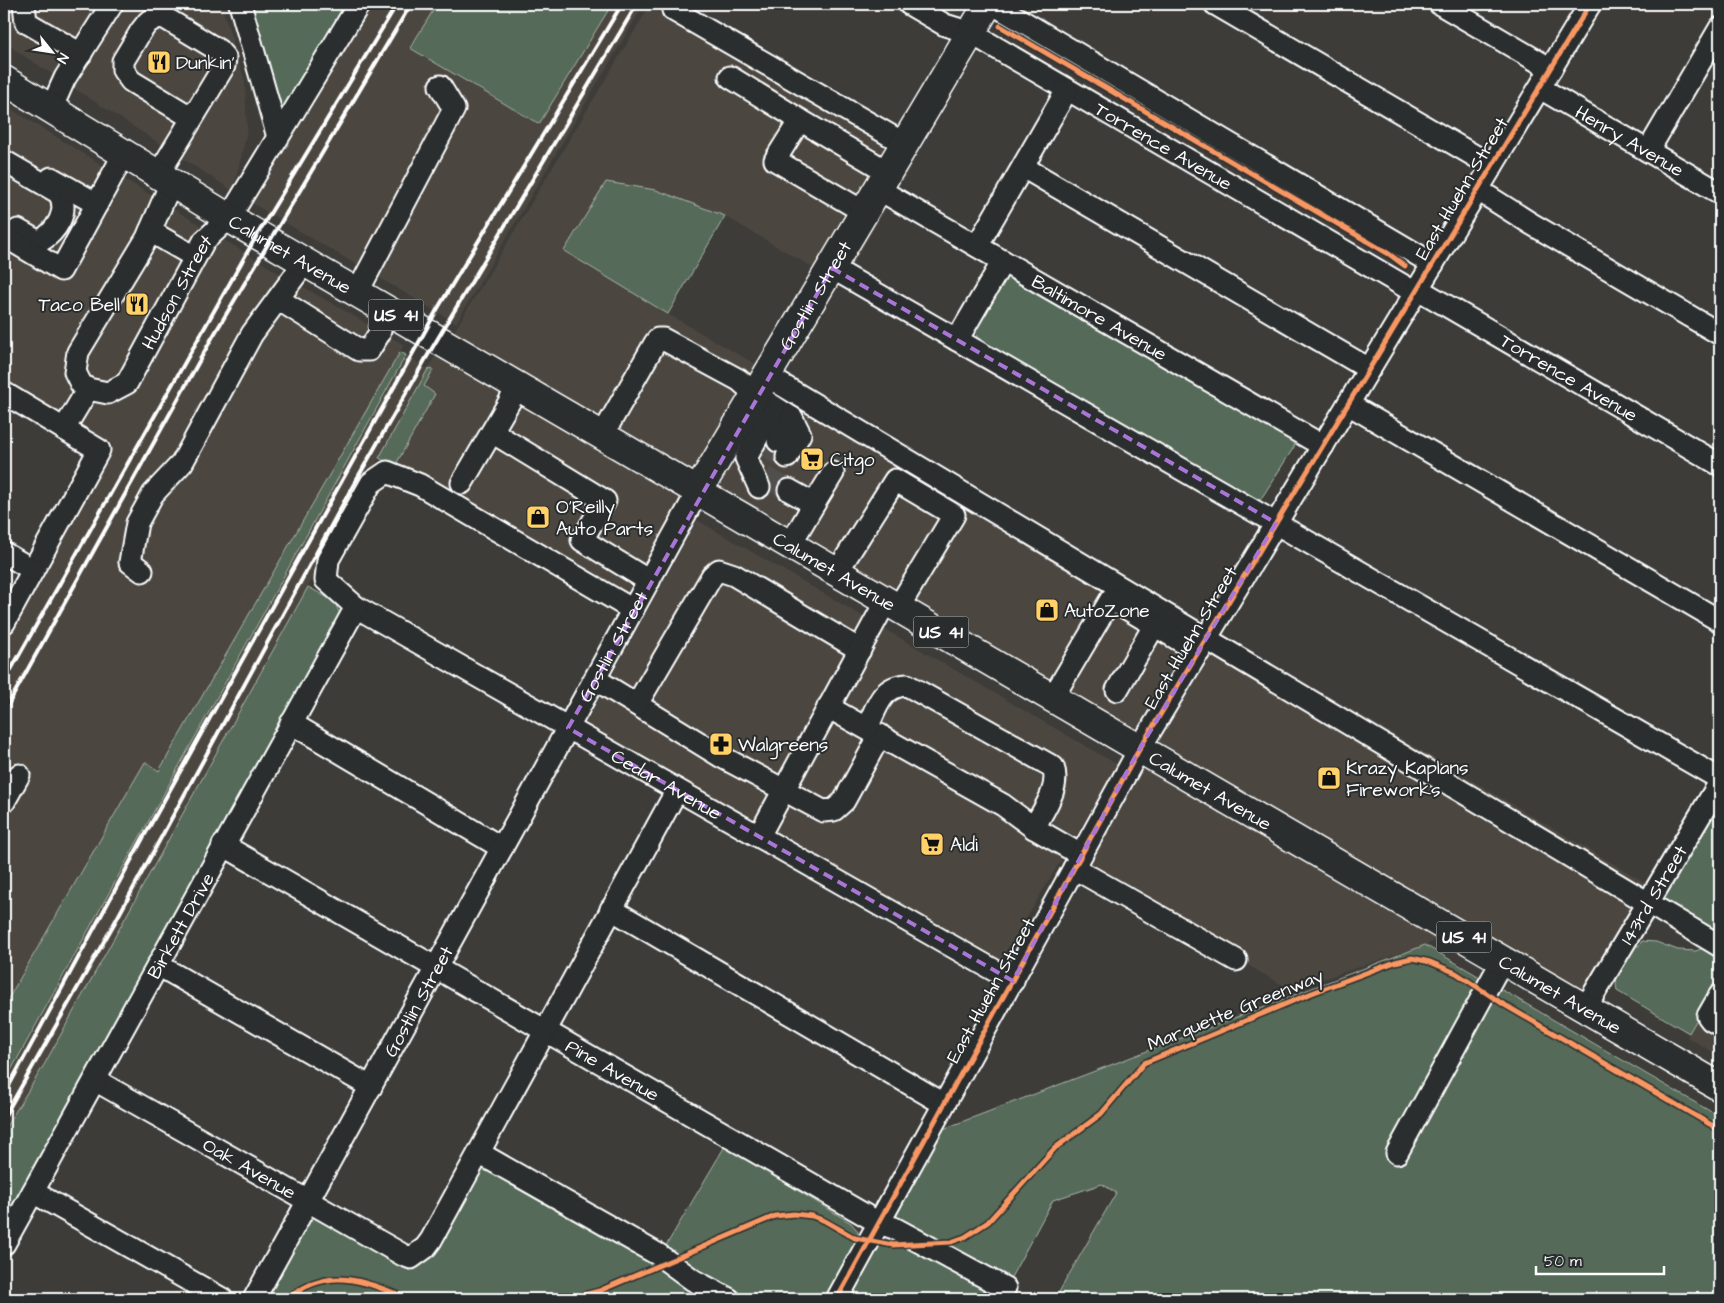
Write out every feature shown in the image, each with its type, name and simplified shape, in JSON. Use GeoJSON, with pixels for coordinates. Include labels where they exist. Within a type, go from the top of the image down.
{"type":"FeatureCollection","features":[{"type":"Feature","properties":{"kind":"main road","name":"Gostlin Street"},"geometry":{"type":"LineString","coordinates":[[698,491],[765,392],[864,212],[988,4]]}},
{"type":"Feature","properties":{"kind":"main road","name":"Calumet Avenue"},"geometry":{"type":"LineString","coordinates":[[4,80],[229,218],[1586,1007],[1720,1087]]}},
{"type":"Feature","properties":{"kind":"street"},"geometry":{"type":"LineString","coordinates":[[37,4],[25,13],[80,54]]}},
{"type":"Feature","properties":{"kind":"street"},"geometry":{"type":"LineString","coordinates":[[51,109],[66,78],[112,4]]}},
{"type":"Feature","properties":{"kind":"street"},"geometry":{"type":"LineString","coordinates":[[240,4],[278,137]]}},
{"type":"Feature","properties":{"kind":"street","name":"Hudson Street"},"geometry":{"type":"LineString","coordinates":[[88,389],[108,393],[127,383],[204,241],[229,218],[358,4]]}},
{"type":"Feature","properties":{"kind":"street","name":"Torrence Avenue"},"geometry":{"type":"LineString","coordinates":[[909,4],[945,25],[971,33],[1720,465]]}},
{"type":"Feature","properties":{"kind":"street","name":"Torrence Avenue"},"geometry":{"type":"LineString","coordinates":[[993,4],[1433,264]]}},
{"type":"Feature","properties":{"kind":"street"},"geometry":{"type":"LineString","coordinates":[[1215,4],[1492,166]]}},
{"type":"Feature","properties":{"kind":"street"},"geometry":{"type":"LineString","coordinates":[[1440,4],[1551,69]]}},
{"type":"Feature","properties":{"kind":"street","name":"East Huehn Street"},"geometry":{"type":"LineString","coordinates":[[837,1299],[1140,748],[1590,4]]}},
{"type":"Feature","properties":{"kind":"street"},"geometry":{"type":"LineString","coordinates":[[673,10],[905,144]]}},
{"type":"Feature","properties":{"kind":"street"},"geometry":{"type":"LineString","coordinates":[[64,429],[88,389],[81,384],[75,372],[78,352],[150,231],[165,179],[192,118],[224,66],[225,58],[218,50],[165,18],[158,17],[148,22],[141,31],[123,61],[123,70],[131,81],[192,118]]}},
{"type":"Feature","properties":{"kind":"street"},"geometry":{"type":"LineString","coordinates":[[1648,151],[1717,39]]}},
{"type":"Feature","properties":{"kind":"street","name":"Baltimore Avenue"},"geometry":{"type":"LineString","coordinates":[[730,77],[800,120],[978,246],[1323,446]]}},
{"type":"Feature","properties":{"kind":"street"},"geometry":{"type":"LineString","coordinates":[[357,293],[454,109],[440,86]]}},
{"type":"Feature","properties":{"kind":"street","name":"Henry Avenue"},"geometry":{"type":"LineString","coordinates":[[1540,88],[1720,193]]}},
{"type":"Feature","properties":{"kind":"street"},"geometry":{"type":"LineString","coordinates":[[978,246],[1067,90]]}},
{"type":"Feature","properties":{"kind":"street"},"geometry":{"type":"LineString","coordinates":[[800,120],[776,160],[864,212]]}},
{"type":"Feature","properties":{"kind":"street"},"geometry":{"type":"LineString","coordinates":[[4,151],[97,204]]}},
{"type":"Feature","properties":{"kind":"street"},"geometry":{"type":"LineString","coordinates":[[4,236],[61,270],[124,154]]}},
{"type":"Feature","properties":{"kind":"street"},"geometry":{"type":"LineString","coordinates":[[4,161],[59,193],[64,202],[64,211],[57,225],[48,237],[39,242],[4,224]]}},
{"type":"Feature","properties":{"kind":"street"},"geometry":{"type":"LineString","coordinates":[[1023,167],[1369,369]]}},
{"type":"Feature","properties":{"kind":"street"},"geometry":{"type":"LineString","coordinates":[[1478,190],[1530,223],[1720,334]]}},
{"type":"Feature","properties":{"kind":"street"},"geometry":{"type":"LineString","coordinates":[[150,231],[195,257]]}},
{"type":"Feature","properties":{"kind":"street"},"geometry":{"type":"LineString","coordinates":[[957,340],[1003,260]]}},
{"type":"Feature","properties":{"kind":"street"},"geometry":{"type":"LineString","coordinates":[[142,571],[130,562],[137,524],[153,494],[182,463],[252,334],[305,262]]}},
{"type":"Feature","properties":{"kind":"street"},"geometry":{"type":"LineString","coordinates":[[832,268],[1720,781]]}},
{"type":"Feature","properties":{"kind":"street"},"geometry":{"type":"LineString","coordinates":[[278,299],[359,350],[369,350],[379,334],[385,309]]}},
{"type":"Feature","properties":{"kind":"street"},"geometry":{"type":"LineString","coordinates":[[602,436],[658,339],[668,341],[765,392],[1720,946]]}},
{"type":"Feature","properties":{"kind":"street"},"geometry":{"type":"LineString","coordinates":[[462,483],[518,387]]}},
{"type":"Feature","properties":{"kind":"street"},"geometry":{"type":"LineString","coordinates":[[765,392],[792,418],[800,434],[771,475]]}},
{"type":"Feature","properties":{"kind":"street"},"geometry":{"type":"LineString","coordinates":[[765,392],[746,458],[771,475],[811,509]]}},
{"type":"Feature","properties":{"kind":"street"},"geometry":{"type":"LineString","coordinates":[[4,394],[99,450],[4,623]]}},
{"type":"Feature","properties":{"kind":"street"},"geometry":{"type":"LineString","coordinates":[[1348,404],[1720,621]]}},
{"type":"Feature","properties":{"kind":"street"},"geometry":{"type":"LineString","coordinates":[[492,432],[605,501],[582,540],[649,581]]}},
{"type":"Feature","properties":{"kind":"street","name":"Cedar Avenue"},"geometry":{"type":"LineString","coordinates":[[634,610],[420,485],[387,472],[372,482],[328,560],[326,580],[356,607],[1012,981]]}},
{"type":"Feature","properties":{"kind":"street"},"geometry":{"type":"LineString","coordinates":[[790,545],[833,473]]}},
{"type":"Feature","properties":{"kind":"street"},"geometry":{"type":"LineString","coordinates":[[759,836],[860,650],[954,515],[895,480],[837,572]]}},
{"type":"Feature","properties":{"kind":"street","name":"Gostlin Street"},"geometry":{"type":"LineString","coordinates":[[254,1299],[698,491]]}},
{"type":"Feature","properties":{"kind":"street"},"geometry":{"type":"LineString","coordinates":[[4,553],[33,570]]}},
{"type":"Feature","properties":{"kind":"street"},"geometry":{"type":"LineString","coordinates":[[636,704],[712,576],[719,570],[734,575],[860,650]]}},
{"type":"Feature","properties":{"kind":"street"},"geometry":{"type":"LineString","coordinates":[[1053,697],[1111,600],[1154,626],[1203,645]]}},
{"type":"Feature","properties":{"kind":"street","name":"Birkett Drive"},"geometry":{"type":"LineString","coordinates":[[4,1244],[356,607]]}},
{"type":"Feature","properties":{"kind":"street"},"geometry":{"type":"LineString","coordinates":[[1117,690],[1154,626]]}},
{"type":"Feature","properties":{"kind":"street"},"geometry":{"type":"LineString","coordinates":[[595,679],[722,757],[783,792],[823,811],[834,810],[844,801],[874,731],[885,692],[895,686],[906,685],[1053,767],[1056,775],[1056,785],[1034,828]]}},
{"type":"Feature","properties":{"kind":"street"},"geometry":{"type":"LineString","coordinates":[[828,707],[874,731],[1003,805],[1078,862],[1236,960]]}},
{"type":"Feature","properties":{"kind":"street"},"geometry":{"type":"LineString","coordinates":[[291,723],[502,848]]}},
{"type":"Feature","properties":{"kind":"street"},"geometry":{"type":"LineString","coordinates":[[4,802],[19,775]]}},
{"type":"Feature","properties":{"kind":"street","name":"143rd Street"},"geometry":{"type":"LineString","coordinates":[[1586,1007],[1720,781]]}},
{"type":"Feature","properties":{"kind":"street"},"geometry":{"type":"LineString","coordinates":[[677,790],[479,1153],[658,1256],[692,1280],[729,1299]]}},
{"type":"Feature","properties":{"kind":"street","name":"Pine Avenue"},"geometry":{"type":"LineString","coordinates":[[223,845],[879,1223],[894,1228],[1005,1288]]}},
{"type":"Feature","properties":{"kind":"street"},"geometry":{"type":"LineString","coordinates":[[611,909],[944,1104]]}},
{"type":"Feature","properties":{"kind":"street"},"geometry":{"type":"LineString","coordinates":[[1397,1153],[1503,959]]}},
{"type":"Feature","properties":{"kind":"street"},"geometry":{"type":"LineString","coordinates":[[158,965],[371,1087]]}},
{"type":"Feature","properties":{"kind":"street"},"geometry":{"type":"LineString","coordinates":[[1720,995],[1708,1016],[1720,1025]]}},
{"type":"Feature","properties":{"kind":"street","name":"Oak Avenue"},"geometry":{"type":"LineString","coordinates":[[95,1080],[308,1202],[411,1258],[431,1240],[479,1153]]}},
{"type":"Feature","properties":{"kind":"street"},"geometry":{"type":"LineString","coordinates":[[33,1192],[222,1299]]}},
{"type":"Feature","properties":{"kind":"highlighted area"},"geometry":{"type":"Polygon","coordinates":[[[832,268],[1276,523],[1140,748],[1013,981],[568,728],[832,268]]]}},
{"type":"Feature","properties":{"kind":"shaded area"},"geometry":{"type":"Polygon","coordinates":[[[4,4],[221,4],[245,82],[247,131],[233,191],[15,50],[4,40],[4,4]]]}},
{"type":"Feature","properties":{"kind":"shaded area"},"geometry":{"type":"Polygon","coordinates":[[[367,4],[437,4],[410,48],[539,124],[612,4],[644,4],[456,323],[252,203],[316,86],[367,4]]]}},
{"type":"Feature","properties":{"kind":"shaded area"},"geometry":{"type":"Polygon","coordinates":[[[649,7],[914,161],[841,284],[725,216],[668,314],[1209,626],[1653,887],[1584,1001],[449,340],[649,7]]]}},
{"type":"Feature","properties":{"kind":"shaded area"},"geometry":{"type":"Polygon","coordinates":[[[4,105],[265,265],[404,345],[159,771],[145,763],[4,1006],[4,643],[113,444],[4,380],[4,105]]]}},
{"type":"Feature","properties":{"kind":"shaded area"},"geometry":{"type":"Polygon","coordinates":[[[440,348],[693,494],[635,597],[379,458],[44,1065],[4,1130],[4,1083],[406,355],[428,369],[440,348]]]}},
{"type":"Feature","properties":{"kind":"shaded area"},"geometry":{"type":"Polygon","coordinates":[[[697,520],[1118,765],[999,964],[586,723],[697,520]]]}},
{"type":"Feature","properties":{"kind":"shaded area"},"geometry":{"type":"Polygon","coordinates":[[[1142,755],[1454,935],[1291,990],[1080,867],[1142,755]]]}},
{"type":"Feature","properties":{"kind":"shaded area"},"geometry":{"type":"Polygon","coordinates":[[[1720,979],[1720,1056],[1687,1037],[1720,979]]]}},
{"type":"Feature","properties":{"kind":"green space"},"geometry":{"type":"Polygon","coordinates":[[[251,4],[347,4],[279,120],[251,4]]]}},
{"type":"Feature","properties":{"kind":"green space"},"geometry":{"type":"Polygon","coordinates":[[[437,4],[612,4],[539,124],[410,48],[437,4]]]}},
{"type":"Feature","properties":{"kind":"green space"},"geometry":{"type":"Polygon","coordinates":[[[606,182],[656,190],[725,216],[668,314],[564,251],[606,182]]]}},
{"type":"Feature","properties":{"kind":"green space"},"geometry":{"type":"Polygon","coordinates":[[[1009,277],[1295,440],[1294,447],[1259,502],[977,339],[976,329],[1005,278],[1009,277]]]}},
{"type":"Feature","properties":{"kind":"green space"},"geometry":{"type":"Polygon","coordinates":[[[400,352],[406,355],[4,1083],[4,1006],[145,762],[159,771],[400,352]]]}},
{"type":"Feature","properties":{"kind":"green space"},"geometry":{"type":"Polygon","coordinates":[[[428,369],[433,370],[424,386],[435,394],[395,466],[379,458],[428,369]]]}},
{"type":"Feature","properties":{"kind":"green space"},"geometry":{"type":"Polygon","coordinates":[[[308,587],[334,601],[340,614],[4,1222],[4,1130],[44,1065],[308,587]]]}},
{"type":"Feature","properties":{"kind":"green space"},"geometry":{"type":"Polygon","coordinates":[[[1720,798],[1720,939],[1660,899],[1720,798]]]}},
{"type":"Feature","properties":{"kind":"green space"},"geometry":{"type":"Polygon","coordinates":[[[1642,941],[1656,942],[1678,950],[1696,951],[1703,948],[1720,954],[1720,979],[1689,1033],[1617,991],[1616,985],[1620,967],[1633,945],[1639,946],[1642,941]]]}},
{"type":"Feature","properties":{"kind":"green space"},"geometry":{"type":"Polygon","coordinates":[[[1425,945],[1720,1117],[1720,1299],[1055,1299],[1116,1193],[1102,1184],[1053,1200],[1008,1283],[902,1223],[895,1213],[943,1129],[1425,945]]]}},
{"type":"Feature","properties":{"kind":"green space"},"geometry":{"type":"Polygon","coordinates":[[[725,1146],[851,1223],[858,1231],[854,1252],[828,1299],[267,1299],[312,1217],[415,1270],[444,1231],[482,1163],[657,1261],[725,1146]]]}},
{"type":"Feature","properties":{"kind":"green space"},"geometry":{"type":"Polygon","coordinates":[[[885,1223],[1018,1299],[847,1299],[885,1223]]]}},
{"type":"Feature","properties":{"kind":"tunnel"},"geometry":{"type":"LineString","coordinates":[[766,459],[778,441]]}},
{"type":"Feature","properties":{"kind":"tunnel"},"geometry":{"type":"LineString","coordinates":[[765,477],[789,490]]}},
{"type":"Feature","properties":{"kind":"railway"},"geometry":{"type":"LineString","coordinates":[[4,682],[257,235],[397,4]]}},
{"type":"Feature","properties":{"kind":"railway"},"geometry":{"type":"LineString","coordinates":[[4,712],[212,338],[411,4]]}},
{"type":"Feature","properties":{"kind":"railway"},"geometry":{"type":"LineString","coordinates":[[4,1095],[142,840],[438,308],[622,4]]}},
{"type":"Feature","properties":{"kind":"railway"},"geometry":{"type":"LineString","coordinates":[[4,1117],[115,922],[350,491],[425,360],[637,4]]}},
{"type":"Feature","properties":{"kind":"cycle path"},"geometry":{"type":"LineString","coordinates":[[837,1299],[1140,748],[1590,4]]}},
{"type":"Feature","properties":{"kind":"cycle path"},"geometry":{"type":"LineString","coordinates":[[1000,26],[1389,254],[1405,266]]}},
{"type":"Feature","properties":{"kind":"cycle path","name":"Marquette Greenway"},"geometry":{"type":"LineString","coordinates":[[568,1299],[599,1291],[775,1216],[794,1214],[812,1216],[855,1238],[893,1245],[951,1242],[965,1237],[988,1222],[1055,1148],[1101,1114],[1144,1063],[1312,993],[1395,962],[1412,958],[1430,962],[1456,973],[1503,1004],[1720,1130]]}},
{"type":"Feature","properties":{"kind":"cycle path"},"geometry":{"type":"LineString","coordinates":[[287,1299],[302,1288],[332,1279],[362,1282],[409,1299]]}},
{"type":"Feature","properties":{"kind":"place","name":"Dunkin'"},"geometry":{"type":"Point","coordinates":[159,62]}},
{"type":"Feature","properties":{"kind":"place","name":"Taco Bell"},"geometry":{"type":"Point","coordinates":[137,304]}},
{"type":"Feature","properties":{"kind":"place","name":"Citgo"},"geometry":{"type":"Point","coordinates":[812,459]}},
{"type":"Feature","properties":{"kind":"place","name":"O'Reilly Auto Parts"},"geometry":{"type":"Point","coordinates":[538,517]}},
{"type":"Feature","properties":{"kind":"place","name":"AutoZone"},"geometry":{"type":"Point","coordinates":[1047,610]}},
{"type":"Feature","properties":{"kind":"place","name":"Walgreens"},"geometry":{"type":"Point","coordinates":[721,744]}},
{"type":"Feature","properties":{"kind":"place","name":"Krazy Kaplans Fireworks"},"geometry":{"type":"Point","coordinates":[1329,778]}},
{"type":"Feature","properties":{"kind":"place","name":"Aldi"},"geometry":{"type":"Point","coordinates":[932,844]}}]}
